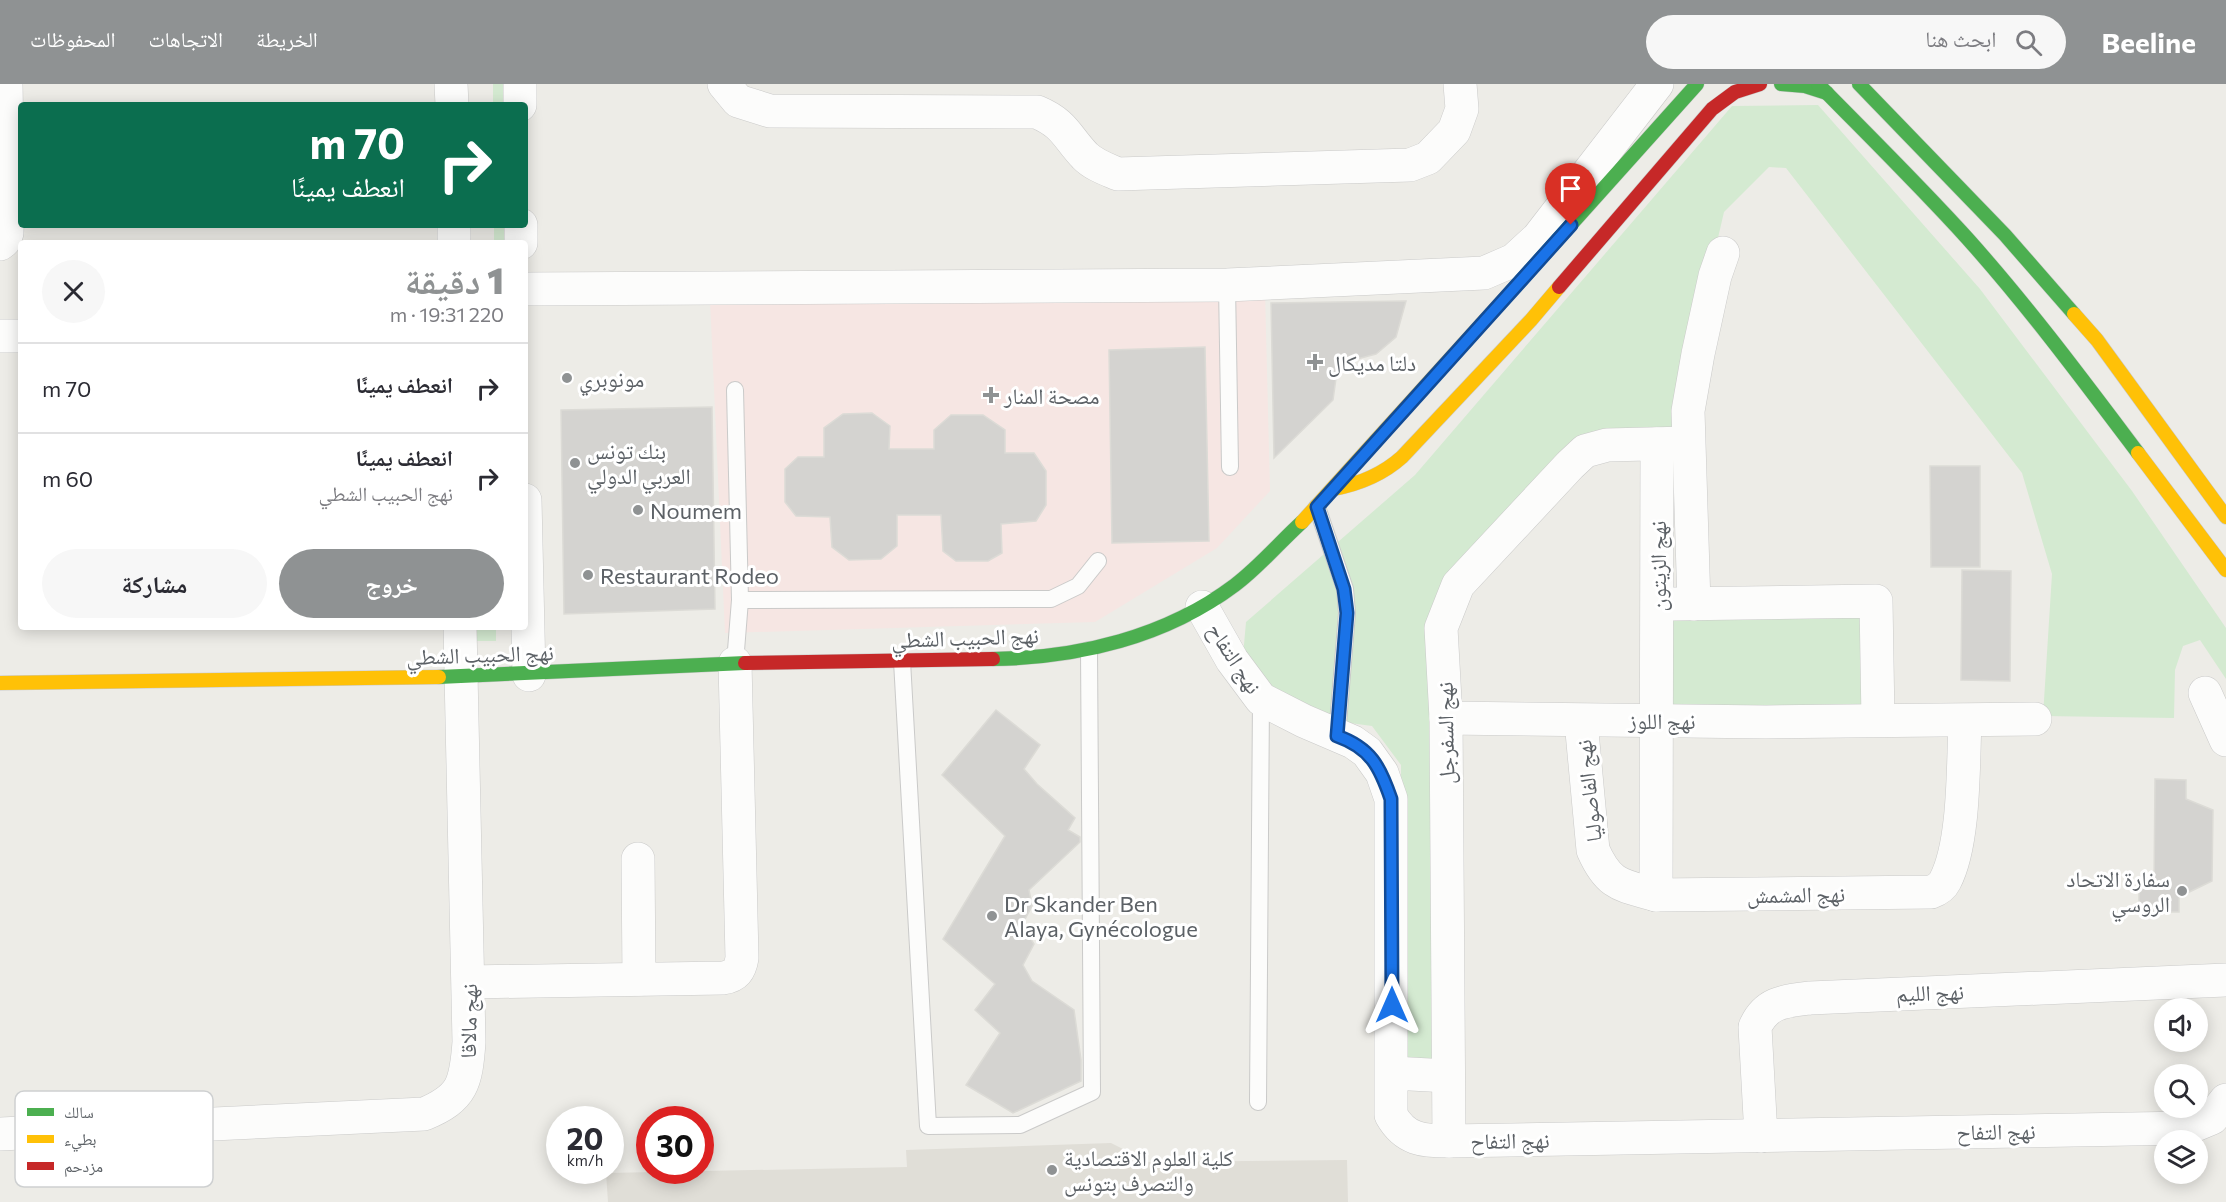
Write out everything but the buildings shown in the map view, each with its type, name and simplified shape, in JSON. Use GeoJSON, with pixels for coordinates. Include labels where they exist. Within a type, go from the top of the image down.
{"type":"FeatureCollection","features":[{"type":"Feature","properties":{"kind":"street"},"geometry":{"type":"LineString","coordinates":[[0,244],[7,233],[4,198],[6,84]]}},
{"type":"Feature","properties":{"kind":"street"},"geometry":{"type":"LineString","coordinates":[[451,84],[452,102]]}},
{"type":"Feature","properties":{"kind":"street"},"geometry":{"type":"LineString","coordinates":[[520,84],[520,102]]}},
{"type":"Feature","properties":{"kind":"street"},"geometry":{"type":"LineString","coordinates":[[724,84],[738,101],[770,111],[1037,112],[1053,119],[1069,134],[1085,156],[1097,165],[1118,174],[1410,165],[1428,158],[1454,131],[1462,109],[1460,84]]}},
{"type":"Feature","properties":{"kind":"street"},"geometry":{"type":"LineString","coordinates":[[528,290],[1227,285],[1484,273],[1514,260],[1538,238],[1657,84]]}},
{"type":"Feature","properties":{"kind":"street","name":"نهج الحبيب الشطي"},"geometry":{"type":"LineString","coordinates":[[0,683],[461,677],[735,663],[1027,659],[1089,650],[1137,637],[1203,608],[1236,584],[1317,507],[1697,84]]}},
{"type":"Feature","properties":{"kind":"street"},"geometry":{"type":"LineString","coordinates":[[1333,489],[1364,483],[1391,467],[1402,457],[1530,320],[1712,109],[1735,92],[1760,84]]}},
{"type":"Feature","properties":{"kind":"street"},"geometry":{"type":"LineString","coordinates":[[1781,84],[1822,88],[1966,237],[2000,276],[2121,429],[2226,570]]}},
{"type":"Feature","properties":{"kind":"street"},"geometry":{"type":"LineString","coordinates":[[1859,84],[2024,256],[2097,340],[2226,517]]}},
{"type":"Feature","properties":{"kind":"street","name":"نهج الزيتون"},"geometry":{"type":"LineString","coordinates":[[1656,720],[1657,604],[1672,443],[1688,411],[1715,276],[1723,253]]}},
{"type":"Feature","properties":{"kind":"street"},"geometry":{"type":"LineString","coordinates":[[0,336],[18,336]]}},
{"type":"Feature","properties":{"kind":"street","name":"نهج الزيتون"},"geometry":{"type":"LineString","coordinates":[[1672,443],[1694,604]]}},
{"type":"Feature","properties":{"kind":"street","name":"نهج السفرجل"},"geometry":{"type":"LineString","coordinates":[[1449,1141],[1446,718],[1442,628],[1458,585],[1585,451],[1607,445],[1672,443]]}},
{"type":"Feature","properties":{"kind":"street"},"geometry":{"type":"LineString","coordinates":[[1657,604],[1876,601],[1878,720]]}},
{"type":"Feature","properties":{"kind":"street","name":"نهج التفاح"},"geometry":{"type":"LineString","coordinates":[[1203,608],[1232,660],[1262,699],[1337,736],[1353,741],[1367,752],[1382,773],[1391,799],[1391,1115],[1406,1132],[1424,1141],[2188,1128],[2212,1118],[2226,1100]]}},
{"type":"Feature","properties":{"kind":"street","name":"نهج مالاقا"},"geometry":{"type":"LineString","coordinates":[[213,1124],[424,1114],[444,1106],[458,1093],[467,1068],[469,982],[460,630]]}},
{"type":"Feature","properties":{"kind":"street"},"geometry":{"type":"LineString","coordinates":[[528,630],[529,675]]}},
{"type":"Feature","properties":{"kind":"street"},"geometry":{"type":"LineString","coordinates":[[469,982],[723,978],[734,975],[740,967],[735,663]]}},
{"type":"Feature","properties":{"kind":"street"},"geometry":{"type":"LineString","coordinates":[[2205,693],[2226,740]]}},
{"type":"Feature","properties":{"kind":"street","name":"نهج اللوز"},"geometry":{"type":"LineString","coordinates":[[1446,718],[1766,722],[2035,719]]}},
{"type":"Feature","properties":{"kind":"street"},"geometry":{"type":"LineString","coordinates":[[1656,720],[1656,896]]}},
{"type":"Feature","properties":{"kind":"street","name":"نهج الفاصوليا"},"geometry":{"type":"LineString","coordinates":[[1581,721],[1593,850],[1602,868],[1617,884],[1656,896]]}},
{"type":"Feature","properties":{"kind":"street","name":"نهج المشمش"},"geometry":{"type":"LineString","coordinates":[[1656,896],[1931,892],[1938,889],[1945,882],[1953,859],[1959,826],[1965,721]]}},
{"type":"Feature","properties":{"kind":"street"},"geometry":{"type":"LineString","coordinates":[[638,859],[639,980]]}},
{"type":"Feature","properties":{"kind":"street","name":"نهج الليم"},"geometry":{"type":"LineString","coordinates":[[1761,1136],[1755,1027],[1764,1011],[1778,1002],[1810,998],[2226,980]]}},
{"type":"Feature","properties":{"kind":"street"},"geometry":{"type":"LineString","coordinates":[[1392,1073],[1448,1076]]}},
{"type":"Feature","properties":{"kind":"street","name":"نهج مالاقا"},"geometry":{"type":"LineString","coordinates":[[0,1134],[15,1133]]}},
{"type":"Feature","properties":{"kind":"lane"},"geometry":{"type":"LineString","coordinates":[[1227,285],[1230,467]]}},
{"type":"Feature","properties":{"kind":"lane"},"geometry":{"type":"LineString","coordinates":[[735,390],[740,600],[735,663]]}},
{"type":"Feature","properties":{"kind":"lane"},"geometry":{"type":"LineString","coordinates":[[1317,507],[1344,589],[1347,613],[1337,736]]}},
{"type":"Feature","properties":{"kind":"lane"},"geometry":{"type":"LineString","coordinates":[[740,600],[1051,599],[1078,586],[1098,561]]}},
{"type":"Feature","properties":{"kind":"lane"},"geometry":{"type":"LineString","coordinates":[[902,661],[928,1126],[1020,1125],[1092,1092],[1089,650]]}},
{"type":"Feature","properties":{"kind":"lane"},"geometry":{"type":"LineString","coordinates":[[1258,1102],[1262,699]]}},
{"type":"Feature","properties":{"kind":"shaded area","name":"مصحة المنار"},"geometry":{"type":"Polygon","coordinates":[[[1265,291],[1270,491],[1217,548],[1095,622],[725,633],[710,300],[1265,291]]]}},
{"type":"Feature","properties":{"kind":"shaded area","name":"كلية العلوم الاقتصادية والتصرف بتونس"},"geometry":{"type":"Polygon","coordinates":[[[1111,1143],[1149,1162],[1347,1160],[1348,1202],[608,1202],[607,1184],[624,1184],[624,1173],[636,1172],[636,1184],[714,1184],[714,1171],[907,1167],[906,1150],[1111,1143]]]}},
{"type":"Feature","properties":{"kind":"green space"},"geometry":{"type":"Polygon","coordinates":[[[493,84],[507,84],[507,102],[493,102],[493,84]]]}},
{"type":"Feature","properties":{"kind":"green space"},"geometry":{"type":"Polygon","coordinates":[[[1818,105],[1980,289],[2132,491],[2226,628],[2226,679],[2200,640],[2183,646],[2175,670],[2174,718],[2043,716],[2052,574],[2022,473],[1786,168],[1769,167],[1724,212],[1672,435],[1584,439],[1436,599],[1440,1065],[1401,1063],[1401,765],[1372,726],[1320,719],[1266,691],[1243,656],[1246,622],[1415,475],[1732,106],[1818,105]]]}},
{"type":"Feature","properties":{"kind":"green space"},"geometry":{"type":"Polygon","coordinates":[[[494,228],[509,228],[509,240],[494,240],[494,228]]]}},
{"type":"Feature","properties":{"kind":"green space"},"geometry":{"type":"Polygon","coordinates":[[[1861,618],[1861,705],[1671,706],[1670,619],[1861,618]]]}},
{"type":"Feature","properties":{"kind":"green space"},"geometry":{"type":"Polygon","coordinates":[[[471,630],[496,630],[496,641],[471,641],[471,630]]]}},
{"type":"Feature","properties":{"kind":"traffic: fast"},"geometry":{"type":"LineString","coordinates":[[1515,287],[1697,84]]}},
{"type":"Feature","properties":{"kind":"traffic: fast"},"geometry":{"type":"LineString","coordinates":[[1781,84],[1805,86],[1827,93]]}},
{"type":"Feature","properties":{"kind":"traffic: fast"},"geometry":{"type":"LineString","coordinates":[[1818,84],[1990,264],[2055,344],[2138,453]]}},
{"type":"Feature","properties":{"kind":"traffic: fast"},"geometry":{"type":"LineString","coordinates":[[1859,84],[2005,235],[2074,314]]}},
{"type":"Feature","properties":{"kind":"traffic: fast"},"geometry":{"type":"LineString","coordinates":[[993,659],[1025,658],[1089,649],[1151,631],[1208,603],[1235,585],[1302,522]]}},
{"type":"Feature","properties":{"kind":"traffic: fast"},"geometry":{"type":"LineString","coordinates":[[439,677],[745,663]]}},
{"type":"Feature","properties":{"kind":"traffic: slow"},"geometry":{"type":"LineString","coordinates":[[1302,522],[1515,287]]}},
{"type":"Feature","properties":{"kind":"traffic: slow"},"geometry":{"type":"LineString","coordinates":[[1333,489],[1370,478],[1387,469],[1402,457],[1531,320],[1559,287]]}},
{"type":"Feature","properties":{"kind":"traffic: slow"},"geometry":{"type":"LineString","coordinates":[[2074,314],[2097,340],[2226,517]]}},
{"type":"Feature","properties":{"kind":"traffic: slow"},"geometry":{"type":"LineString","coordinates":[[2138,453],[2226,570]]}},
{"type":"Feature","properties":{"kind":"traffic: slow"},"geometry":{"type":"LineString","coordinates":[[0,683],[439,677]]}},
{"type":"Feature","properties":{"kind":"traffic: jam"},"geometry":{"type":"LineString","coordinates":[[1559,287],[1712,109],[1735,92],[1760,84]]}},
{"type":"Feature","properties":{"kind":"traffic: jam"},"geometry":{"type":"LineString","coordinates":[[745,663],[993,659]]}},
{"type":"Feature","properties":{"kind":"place","name":"دلتا مديكال"},"geometry":{"type":"Point","coordinates":[1315,362]}},
{"type":"Feature","properties":{"kind":"place","name":"مونوبري"},"geometry":{"type":"Point","coordinates":[567,378]}},
{"type":"Feature","properties":{"kind":"place","name":"مصحة المنار"},"geometry":{"type":"Point","coordinates":[991,395]}},
{"type":"Feature","properties":{"kind":"place","name":"بنك تونس العربي الدولي"},"geometry":{"type":"Point","coordinates":[575,463]}},
{"type":"Feature","properties":{"kind":"place","name":"Noumem"},"geometry":{"type":"Point","coordinates":[638,510]}},
{"type":"Feature","properties":{"kind":"place","name":"Restaurant Rodeo"},"geometry":{"type":"Point","coordinates":[588,575]}},
{"type":"Feature","properties":{"kind":"place","name":"سفارة الاتحاد الروسي"},"geometry":{"type":"Point","coordinates":[2182,891]}},
{"type":"Feature","properties":{"kind":"place","name":"Dr Skander Ben Alaya, Gynécologue"},"geometry":{"type":"Point","coordinates":[992,916]}},
{"type":"Feature","properties":{"kind":"place","name":"كلية العلوم الاقتصادية والتصرف بتونس"},"geometry":{"type":"Point","coordinates":[1052,1170]}},
{"type":"Feature","properties":{"kind":"route"},"geometry":{"type":"LineString","coordinates":[[1392,1005],[1391,799],[1382,773],[1367,752],[1353,741],[1337,736],[1347,613],[1344,589],[1317,507],[1571,225]]}}]}
